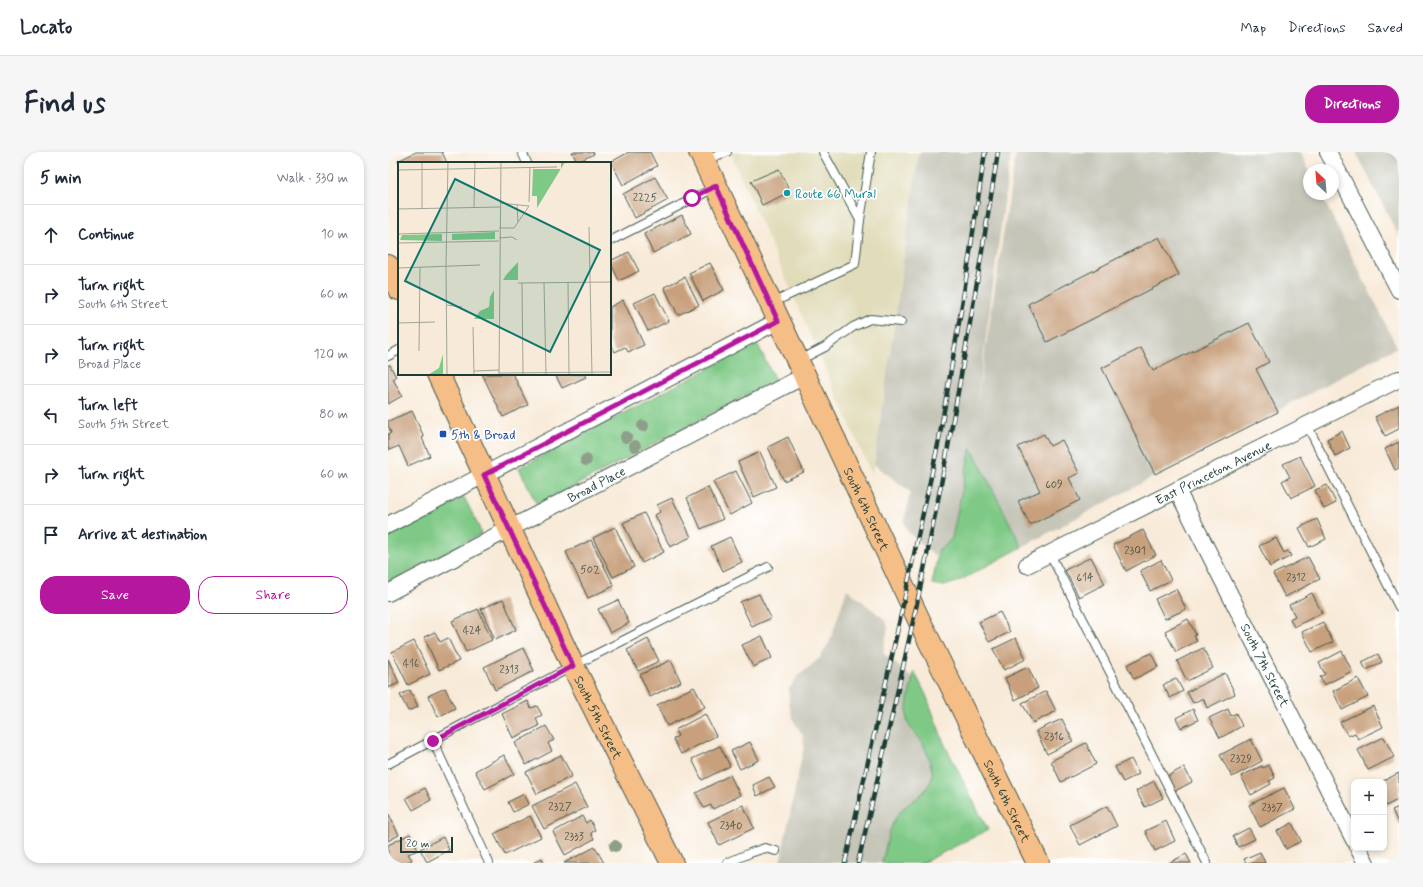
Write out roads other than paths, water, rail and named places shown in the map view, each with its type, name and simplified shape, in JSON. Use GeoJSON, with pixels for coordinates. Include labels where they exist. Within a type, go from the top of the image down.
{"type":"FeatureCollection","features":[{"type":"Feature","properties":{"kind":"main road","name":"South 6th Street"},"geometry":{"type":"LineString","coordinates":[[702,156],[919,620],[1038,863]]}},
{"type":"Feature","properties":{"kind":"main road"},"geometry":{"type":"LineString","coordinates":[[388,266],[398,287]]}},
{"type":"Feature","properties":{"kind":"main road","name":"South 5th Street"},"geometry":{"type":"LineString","coordinates":[[438,375],[573,666],[672,863]]}},
{"type":"Feature","properties":{"kind":"street"},"geometry":{"type":"LineString","coordinates":[[1328,152],[1399,290]]}},
{"type":"Feature","properties":{"kind":"street"},"geometry":{"type":"LineString","coordinates":[[388,525],[484,475],[774,312]]}},
{"type":"Feature","properties":{"kind":"street","name":"Broad Place"},"geometry":{"type":"LineString","coordinates":[[388,593],[801,368]]}},
{"type":"Feature","properties":{"kind":"street","name":"East Princeton Avenue"},"geometry":{"type":"LineString","coordinates":[[1027,565],[1399,379]]}},
{"type":"Feature","properties":{"kind":"street","name":"South 7th Street"},"geometry":{"type":"LineString","coordinates":[[1177,490],[1351,834]]}},
{"type":"Feature","properties":{"kind":"street"},"geometry":{"type":"LineString","coordinates":[[1360,851],[1366,863]]}},
{"type":"Feature","properties":{"kind":"lane"},"geometry":{"type":"LineString","coordinates":[[522,152],[527,162]]}},
{"type":"Feature","properties":{"kind":"lane"},"geometry":{"type":"LineString","coordinates":[[702,156],[727,152]]}},
{"type":"Feature","properties":{"kind":"lane"},"geometry":{"type":"LineString","coordinates":[[823,152],[860,220]]}},
{"type":"Feature","properties":{"kind":"lane"},"geometry":{"type":"LineString","coordinates":[[774,312],[855,264],[860,220],[871,152]]}},
{"type":"Feature","properties":{"kind":"lane"},"geometry":{"type":"LineString","coordinates":[[611,240],[716,186]]}},
{"type":"Feature","properties":{"kind":"lane"},"geometry":{"type":"LineString","coordinates":[[801,368],[825,347],[853,327],[870,319],[901,322]]}},
{"type":"Feature","properties":{"kind":"lane"},"geometry":{"type":"LineString","coordinates":[[388,356],[398,351]]}},
{"type":"Feature","properties":{"kind":"lane"},"geometry":{"type":"LineString","coordinates":[[1307,425],[1399,607]]}},
{"type":"Feature","properties":{"kind":"lane"},"geometry":{"type":"LineString","coordinates":[[1050,554],[1206,863]]}},
{"type":"Feature","properties":{"kind":"lane"},"geometry":{"type":"LineString","coordinates":[[388,764],[573,666],[768,567]]}},
{"type":"Feature","properties":{"kind":"lane"},"geometry":{"type":"LineString","coordinates":[[433,741],[488,863]]}},
{"type":"Feature","properties":{"kind":"lane"},"geometry":{"type":"LineString","coordinates":[[727,863],[765,848],[776,851]]}},
{"type":"Feature","properties":{"kind":"railway"},"geometry":{"type":"LineString","coordinates":[[845,863],[939,440],[963,299],[985,152]]}},
{"type":"Feature","properties":{"kind":"railway"},"geometry":{"type":"LineString","coordinates":[[858,863],[903,668],[938,500],[965,351],[998,152]]}},
{"type":"Feature","properties":{"kind":"place","name":"Route 66 Mural"},"geometry":{"type":"Point","coordinates":[787,193]}},
{"type":"Feature","properties":{"kind":"place","name":"5th & Broad"},"geometry":{"type":"Point","coordinates":[443,434]}}]}
